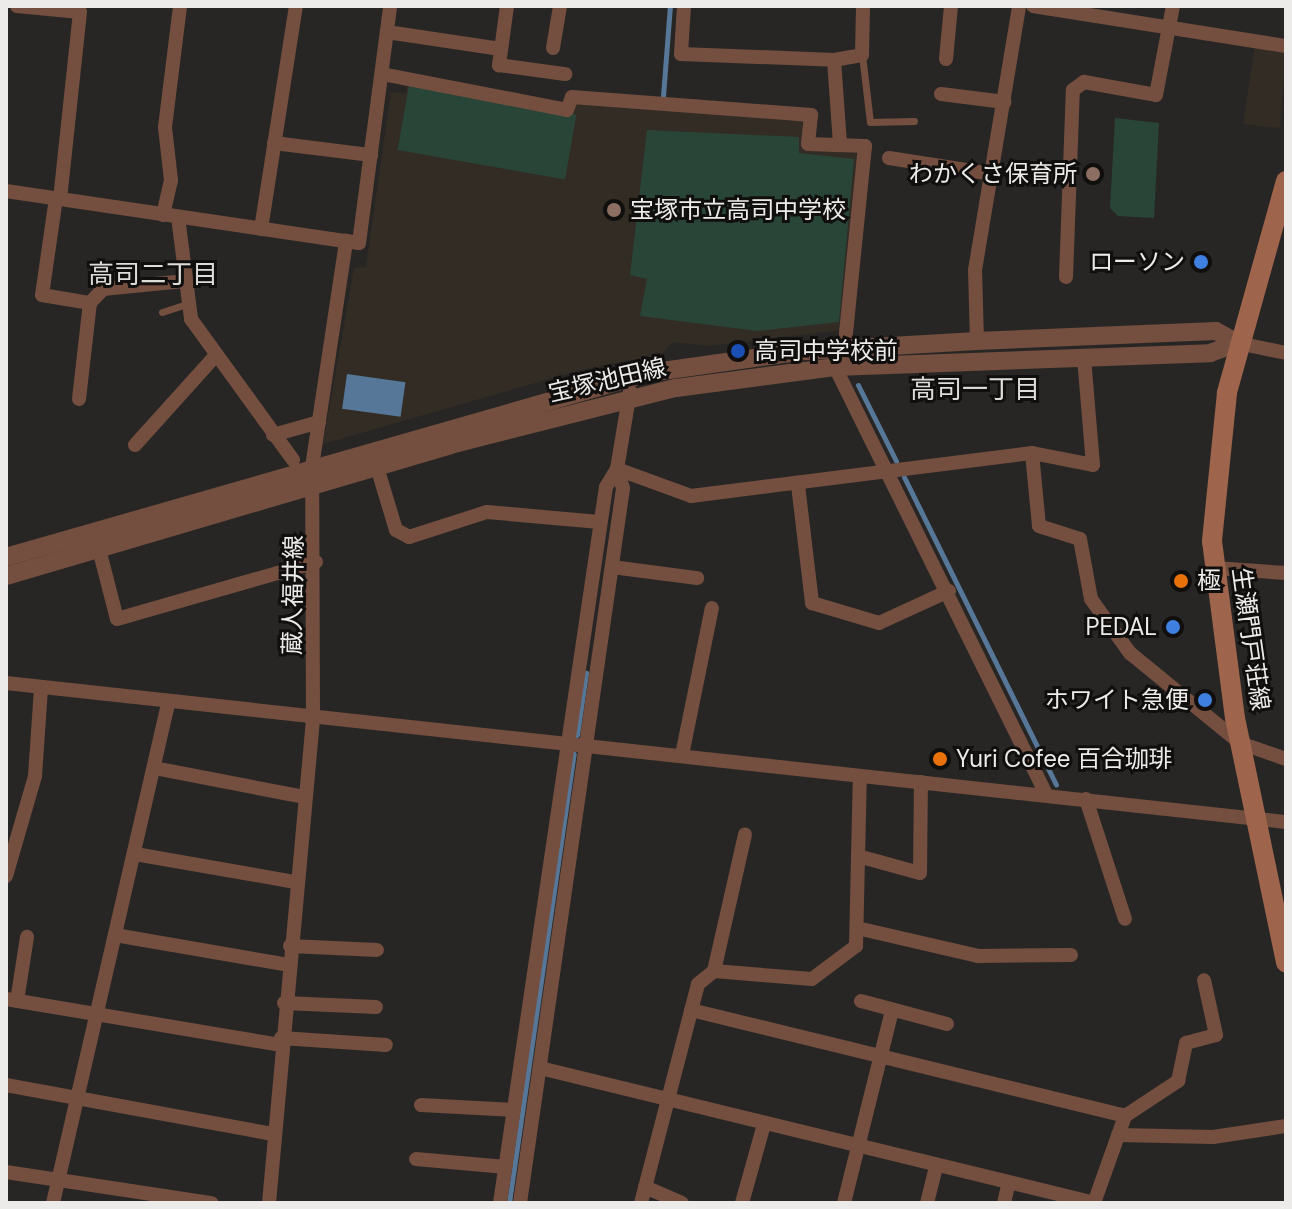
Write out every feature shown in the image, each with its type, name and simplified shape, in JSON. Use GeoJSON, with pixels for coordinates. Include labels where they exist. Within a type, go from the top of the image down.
{"type":"FeatureCollection","features":[{"type":"Feature","properties":{"kind":"main road","name":"生瀬門戸荘線"},"geometry":{"type":"LineString","coordinates":[[1286,181],[1238,343],[1216,473],[1214,568],[1240,743],[1286,963]]}},
{"type":"Feature","properties":{"kind":"street"},"geometry":{"type":"LineString","coordinates":[[17,6],[80,12],[58,199],[42,295],[90,303]]}},
{"type":"Feature","properties":{"kind":"street"},"geometry":{"type":"LineString","coordinates":[[180,6],[165,127],[171,180],[170,216],[187,304],[215,356],[293,460]]}},
{"type":"Feature","properties":{"kind":"street"},"geometry":{"type":"LineString","coordinates":[[261,229],[296,6]]}},
{"type":"Feature","properties":{"kind":"street","name":"蔵人福井線"},"geometry":{"type":"LineString","coordinates":[[269,1203],[280,1042],[313,715],[315,476],[319,422],[346,241],[359,243],[390,6]]}},
{"type":"Feature","properties":{"kind":"street"},"geometry":{"type":"LineString","coordinates":[[507,6],[499,65],[565,74]]}},
{"type":"Feature","properties":{"kind":"street"},"geometry":{"type":"LineString","coordinates":[[553,48],[560,6]]}},
{"type":"Feature","properties":{"kind":"street"},"geometry":{"type":"LineString","coordinates":[[684,6],[681,54],[834,60],[862,55],[863,6]]}},
{"type":"Feature","properties":{"kind":"street"},"geometry":{"type":"LineString","coordinates":[[946,59],[951,6]]}},
{"type":"Feature","properties":{"kind":"street"},"geometry":{"type":"LineString","coordinates":[[977,341],[975,270],[1019,6]]}},
{"type":"Feature","properties":{"kind":"street"},"geometry":{"type":"LineString","coordinates":[[1033,6],[1286,46]]}},
{"type":"Feature","properties":{"kind":"street"},"geometry":{"type":"LineString","coordinates":[[1066,277],[1073,90],[1084,82],[1156,95],[1173,6]]}},
{"type":"Feature","properties":{"kind":"street"},"geometry":{"type":"LineString","coordinates":[[387,32],[501,49]]}},
{"type":"Feature","properties":{"kind":"street"},"geometry":{"type":"LineString","coordinates":[[834,60],[840,143]]}},
{"type":"Feature","properties":{"kind":"street"},"geometry":{"type":"LineString","coordinates":[[382,74],[567,110],[572,97],[811,115],[808,144],[865,146],[846,334]]}},
{"type":"Feature","properties":{"kind":"street"},"geometry":{"type":"LineString","coordinates":[[941,94],[1004,102]]}},
{"type":"Feature","properties":{"kind":"street"},"geometry":{"type":"LineString","coordinates":[[274,143],[371,155]]}},
{"type":"Feature","properties":{"kind":"street"},"geometry":{"type":"LineString","coordinates":[[889,158],[992,174]]}},
{"type":"Feature","properties":{"kind":"street"},"geometry":{"type":"LineString","coordinates":[[6,191],[346,241]]}},
{"type":"Feature","properties":{"kind":"street"},"geometry":{"type":"LineString","coordinates":[[79,399],[90,303],[103,289],[184,281]]}},
{"type":"Feature","properties":{"kind":"street"},"geometry":{"type":"LineString","coordinates":[[6,557],[315,476],[631,377],[805,351],[1216,331],[1238,343],[1286,353]]}},
{"type":"Feature","properties":{"kind":"street","name":"宝塚池田線"},"geometry":{"type":"LineString","coordinates":[[6,576],[99,549],[315,476],[377,467],[629,397],[835,367],[1210,353],[1238,343]]}},
{"type":"Feature","properties":{"kind":"street"},"geometry":{"type":"LineString","coordinates":[[135,445],[215,356]]}},
{"type":"Feature","properties":{"kind":"street"},"geometry":{"type":"LineString","coordinates":[[617,469],[691,496],[798,485],[1032,453],[1093,465],[1084,358]]}},
{"type":"Feature","properties":{"kind":"street"},"geometry":{"type":"LineString","coordinates":[[835,367],[893,472],[1046,794]]}},
{"type":"Feature","properties":{"kind":"street"},"geometry":{"type":"LineString","coordinates":[[500,1203],[600,522],[617,469],[631,377]]}},
{"type":"Feature","properties":{"kind":"street"},"geometry":{"type":"LineString","coordinates":[[273,435],[319,422]]}},
{"type":"Feature","properties":{"kind":"street"},"geometry":{"type":"LineString","coordinates":[[1032,453],[1039,526],[1080,539],[1091,599],[1122,642],[1174,695],[1240,743],[1286,759]]}},
{"type":"Feature","properties":{"kind":"street"},"geometry":{"type":"LineString","coordinates":[[377,467],[396,530],[409,537],[487,512],[600,522]]}},
{"type":"Feature","properties":{"kind":"street"},"geometry":{"type":"LineString","coordinates":[[520,1203],[623,488],[617,469]]}},
{"type":"Feature","properties":{"kind":"street"},"geometry":{"type":"LineString","coordinates":[[798,485],[812,603],[879,623],[949,591]]}},
{"type":"Feature","properties":{"kind":"street"},"geometry":{"type":"LineString","coordinates":[[99,549],[117,619],[316,562]]}},
{"type":"Feature","properties":{"kind":"street"},"geometry":{"type":"LineString","coordinates":[[612,567],[697,578]]}},
{"type":"Feature","properties":{"kind":"street"},"geometry":{"type":"LineString","coordinates":[[1214,568],[1285,571]]}},
{"type":"Feature","properties":{"kind":"street"},"geometry":{"type":"LineString","coordinates":[[682,755],[712,608]]}},
{"type":"Feature","properties":{"kind":"street"},"geometry":{"type":"LineString","coordinates":[[6,683],[168,704],[313,715],[1286,822]]}},
{"type":"Feature","properties":{"kind":"street"},"geometry":{"type":"LineString","coordinates":[[6,876],[9,850],[35,776],[41,688]]}},
{"type":"Feature","properties":{"kind":"street"},"geometry":{"type":"LineString","coordinates":[[53,1203],[55,1180],[135,854],[168,704]]}},
{"type":"Feature","properties":{"kind":"street"},"geometry":{"type":"LineString","coordinates":[[154,768],[305,797]]}},
{"type":"Feature","properties":{"kind":"street"},"geometry":{"type":"LineString","coordinates":[[714,971],[812,979],[856,946],[860,776]]}},
{"type":"Feature","properties":{"kind":"street"},"geometry":{"type":"LineString","coordinates":[[858,856],[920,873],[921,782]]}},
{"type":"Feature","properties":{"kind":"street"},"geometry":{"type":"LineString","coordinates":[[1086,799],[1125,919]]}},
{"type":"Feature","properties":{"kind":"street"},"geometry":{"type":"LineString","coordinates":[[641,1203],[698,984],[714,971],[745,834]]}},
{"type":"Feature","properties":{"kind":"street"},"geometry":{"type":"LineString","coordinates":[[135,854],[296,882]]}},
{"type":"Feature","properties":{"kind":"street"},"geometry":{"type":"LineString","coordinates":[[857,928],[978,956],[1071,955]]}},
{"type":"Feature","properties":{"kind":"street"},"geometry":{"type":"LineString","coordinates":[[115,935],[288,965]]}},
{"type":"Feature","properties":{"kind":"street"},"geometry":{"type":"LineString","coordinates":[[27,937],[11,1000],[95,1016],[280,1042],[386,1045]]}},
{"type":"Feature","properties":{"kind":"street"},"geometry":{"type":"LineString","coordinates":[[290,946],[377,950]]}},
{"type":"Feature","properties":{"kind":"street"},"geometry":{"type":"LineString","coordinates":[[540,1068],[1008,1185],[1095,1203],[1125,1116],[1178,1081],[1186,1043],[1216,1035],[1204,980]]}},
{"type":"Feature","properties":{"kind":"street"},"geometry":{"type":"LineString","coordinates":[[861,1001],[947,1024]]}},
{"type":"Feature","properties":{"kind":"street"},"geometry":{"type":"LineString","coordinates":[[284,1003],[376,1007]]}},
{"type":"Feature","properties":{"kind":"street"},"geometry":{"type":"LineString","coordinates":[[691,1010],[877,1059],[1125,1116]]}},
{"type":"Feature","properties":{"kind":"street"},"geometry":{"type":"LineString","coordinates":[[844,1203],[877,1059],[892,1010]]}},
{"type":"Feature","properties":{"kind":"street"},"geometry":{"type":"LineString","coordinates":[[6,1085],[274,1134]]}},
{"type":"Feature","properties":{"kind":"street"},"geometry":{"type":"LineString","coordinates":[[421,1105],[514,1110]]}},
{"type":"Feature","properties":{"kind":"street"},"geometry":{"type":"LineString","coordinates":[[742,1203],[764,1124]]}},
{"type":"Feature","properties":{"kind":"street"},"geometry":{"type":"LineString","coordinates":[[1118,1135],[1213,1137],[1286,1126]]}},
{"type":"Feature","properties":{"kind":"street"},"geometry":{"type":"LineString","coordinates":[[416,1159],[506,1167]]}},
{"type":"Feature","properties":{"kind":"street"},"geometry":{"type":"LineString","coordinates":[[927,1203],[936,1166]]}},
{"type":"Feature","properties":{"kind":"street"},"geometry":{"type":"LineString","coordinates":[[6,1172],[150,1198],[212,1203]]}},
{"type":"Feature","properties":{"kind":"street"},"geometry":{"type":"LineString","coordinates":[[1004,1203],[1008,1185]]}},
{"type":"Feature","properties":{"kind":"street"},"geometry":{"type":"LineString","coordinates":[[645,1187],[682,1203]]}},
{"type":"Feature","properties":{"kind":"lane"},"geometry":{"type":"LineString","coordinates":[[862,55],[870,122],[914,121]]}},
{"type":"Feature","properties":{"kind":"lane"},"geometry":{"type":"LineString","coordinates":[[162,312],[187,304]]}},
{"type":"Feature","properties":{"kind":"shaded area"},"geometry":{"type":"Polygon","coordinates":[[[1255,46],[1286,50],[1280,128],[1243,124],[1255,46]]]}},
{"type":"Feature","properties":{"kind":"shaded area","name":"宝塚市立高司中学校"},"geometry":{"type":"Polygon","coordinates":[[[408,82],[574,104],[806,119],[805,148],[859,154],[842,330],[708,346],[672,342],[662,354],[577,371],[323,444],[354,268],[366,267],[391,92],[406,94],[408,82]]]}},
{"type":"Feature","properties":{"kind":"green space"},"geometry":{"type":"Polygon","coordinates":[[[409,85],[576,115],[565,180],[398,150],[409,85]]]}},
{"type":"Feature","properties":{"kind":"green space"},"geometry":{"type":"Polygon","coordinates":[[[1115,118],[1159,123],[1154,218],[1118,216],[1110,208],[1115,118]]]}},
{"type":"Feature","properties":{"kind":"green space"},"geometry":{"type":"Polygon","coordinates":[[[647,130],[799,137],[799,153],[854,159],[839,322],[757,331],[640,316],[647,279],[630,275],[647,130]]]}},
{"type":"Feature","properties":{"kind":"water"},"geometry":{"type":"Polygon","coordinates":[[[347,374],[405,382],[401,417],[342,409],[347,374]]]}},
{"type":"Feature","properties":{"kind":"waterway"},"geometry":{"type":"LineString","coordinates":[[663,96],[670,6]]}},
{"type":"Feature","properties":{"kind":"waterway"},"geometry":{"type":"LineString","coordinates":[[858,385],[896,461]]}},
{"type":"Feature","properties":{"kind":"waterway"},"geometry":{"type":"LineString","coordinates":[[904,477],[1056,784]]}},
{"type":"Feature","properties":{"kind":"waterway"},"geometry":{"type":"LineString","coordinates":[[577,735],[586,673]]}},
{"type":"Feature","properties":{"kind":"waterway"},"geometry":{"type":"LineString","coordinates":[[509,1203],[574,754]]}},
{"type":"Feature","properties":{"kind":"place","name":"わかくさ保育所"},"geometry":{"type":"Point","coordinates":[1093,174]}},
{"type":"Feature","properties":{"kind":"place","name":"宝塚市立高司中学校"},"geometry":{"type":"Point","coordinates":[614,210]}},
{"type":"Feature","properties":{"kind":"place","name":"ローソン"},"geometry":{"type":"Point","coordinates":[1201,262]}},
{"type":"Feature","properties":{"kind":"place","name":"高司中学校前"},"geometry":{"type":"Point","coordinates":[738,351]}},
{"type":"Feature","properties":{"kind":"place","name":"極"},"geometry":{"type":"Point","coordinates":[1181,581]}},
{"type":"Feature","properties":{"kind":"place","name":"PEDAL"},"geometry":{"type":"Point","coordinates":[1173,627]}},
{"type":"Feature","properties":{"kind":"place","name":"ホワイト急便"},"geometry":{"type":"Point","coordinates":[1205,700]}},
{"type":"Feature","properties":{"kind":"place","name":"Yuri Cofee 百合珈琲"},"geometry":{"type":"Point","coordinates":[940,759]}},
{"type":"Feature","properties":{"kind":"district","name":"高司二丁目"},"geometry":{"type":"Point","coordinates":[153,275]}},
{"type":"Feature","properties":{"kind":"district","name":"高司一丁目"},"geometry":{"type":"Point","coordinates":[975,390]}}]}
